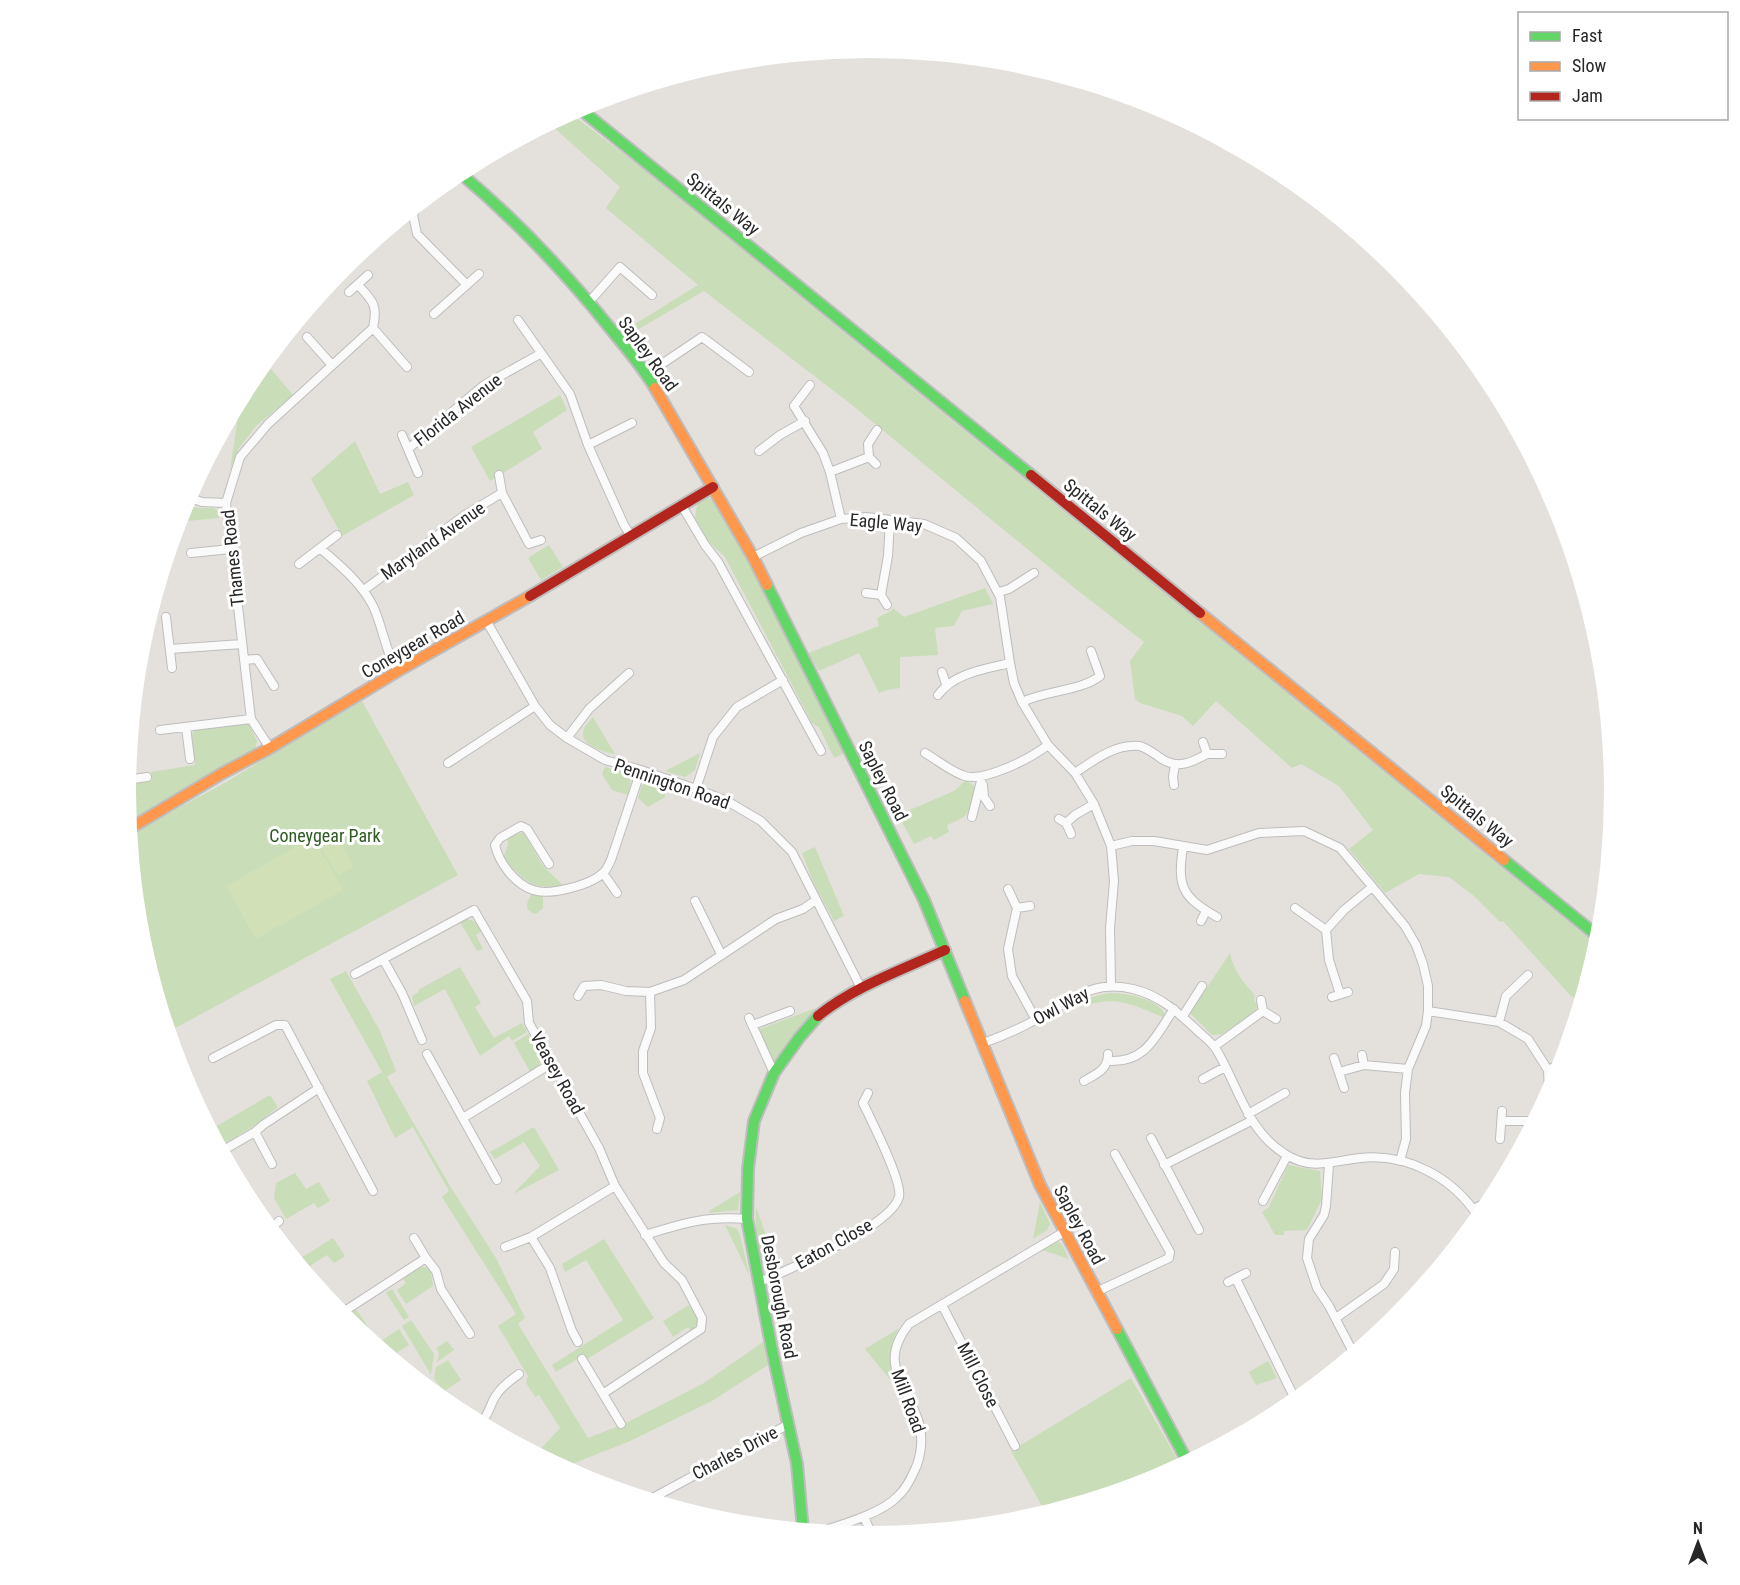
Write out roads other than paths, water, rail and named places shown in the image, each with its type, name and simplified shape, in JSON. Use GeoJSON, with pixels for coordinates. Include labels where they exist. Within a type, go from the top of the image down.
{"type":"FeatureCollection","features":[{"type":"Feature","properties":{"kind":"main road","name":"Spittals Way"},"geometry":{"type":"LineString","coordinates":[[587,115],[1591,931]]}},
{"type":"Feature","properties":{"kind":"main road","name":"Sapley Road"},"geometry":{"type":"LineString","coordinates":[[467,179],[497,204],[546,254],[589,302],[647,374],[753,557],[919,889],[1031,1166],[1184,1456]]}},
{"type":"Feature","properties":{"kind":"main road","name":"Coneygear Road"},"geometry":{"type":"LineString","coordinates":[[137,825],[713,487]]}},
{"type":"Feature","properties":{"kind":"main road","name":"Desborough Road"},"geometry":{"type":"LineString","coordinates":[[802,1523],[797,1464],[747,1219],[748,1169],[754,1121],[774,1073],[816,1018],[833,1004],[861,988],[945,950]]}},
{"type":"Feature","properties":{"kind":"street"},"geometry":{"type":"LineString","coordinates":[[414,218],[417,234],[467,285]]}},
{"type":"Feature","properties":{"kind":"street"},"geometry":{"type":"LineString","coordinates":[[589,302],[620,267],[652,295]]}},
{"type":"Feature","properties":{"kind":"street"},"geometry":{"type":"LineString","coordinates":[[434,314],[479,274]]}},
{"type":"Feature","properties":{"kind":"street"},"geometry":{"type":"LineString","coordinates":[[349,292],[368,275]]}},
{"type":"Feature","properties":{"kind":"street"},"geometry":{"type":"LineString","coordinates":[[358,285],[371,299],[376,313],[373,328],[407,367]]}},
{"type":"Feature","properties":{"kind":"street"},"geometry":{"type":"LineString","coordinates":[[518,320],[570,394],[588,445],[631,536]]}},
{"type":"Feature","properties":{"kind":"street","name":"Thames Road"},"geometry":{"type":"LineString","coordinates":[[270,748],[251,719],[226,503],[240,457],[268,424],[373,328]]}},
{"type":"Feature","properties":{"kind":"street"},"geometry":{"type":"LineString","coordinates":[[647,374],[701,333],[749,372]]}},
{"type":"Feature","properties":{"kind":"street"},"geometry":{"type":"LineString","coordinates":[[307,337],[332,365]]}},
{"type":"Feature","properties":{"kind":"street","name":"Florida Avenue"},"geometry":{"type":"LineString","coordinates":[[408,449],[484,385],[540,354]]}},
{"type":"Feature","properties":{"kind":"street"},"geometry":{"type":"LineString","coordinates":[[810,386],[794,406],[805,422],[830,472],[841,519]]}},
{"type":"Feature","properties":{"kind":"street"},"geometry":{"type":"LineString","coordinates":[[759,451],[780,435],[805,422]]}},
{"type":"Feature","properties":{"kind":"street"},"geometry":{"type":"LineString","coordinates":[[588,445],[632,423]]}},
{"type":"Feature","properties":{"kind":"street"},"geometry":{"type":"LineString","coordinates":[[876,464],[869,457],[868,444],[877,430]]}},
{"type":"Feature","properties":{"kind":"street","name":"Florida Avenue"},"geometry":{"type":"LineString","coordinates":[[402,435],[418,473]]}},
{"type":"Feature","properties":{"kind":"street"},"geometry":{"type":"LineString","coordinates":[[830,472],[869,457]]}},
{"type":"Feature","properties":{"kind":"street","name":"Maryland Avenue"},"geometry":{"type":"LineString","coordinates":[[499,475],[502,494],[529,544],[541,540]]}},
{"type":"Feature","properties":{"kind":"street","name":"Maryland Avenue"},"geometry":{"type":"LineString","coordinates":[[364,590],[465,515],[502,494]]}},
{"type":"Feature","properties":{"kind":"street"},"geometry":{"type":"LineString","coordinates":[[197,500],[226,503]]}},
{"type":"Feature","properties":{"kind":"street"},"geometry":{"type":"LineString","coordinates":[[682,506],[718,562],[821,751]]}},
{"type":"Feature","properties":{"kind":"street","name":"Eagle Way"},"geometry":{"type":"LineString","coordinates":[[753,557],[801,533],[841,519],[866,518],[924,524],[956,538],[981,561],[999,592],[1014,683],[1022,702],[1048,745],[1075,773],[1094,804],[1111,846],[1114,881],[1110,927],[1111,985]]}},
{"type":"Feature","properties":{"kind":"street"},"geometry":{"type":"LineString","coordinates":[[887,606],[881,595],[888,556],[890,520]]}},
{"type":"Feature","properties":{"kind":"street"},"geometry":{"type":"LineString","coordinates":[[299,564],[337,535]]}},
{"type":"Feature","properties":{"kind":"street","name":"Maryland Avenue"},"geometry":{"type":"LineString","coordinates":[[320,548],[364,590],[374,607],[392,662],[398,671]]}},
{"type":"Feature","properties":{"kind":"street"},"geometry":{"type":"LineString","coordinates":[[191,553],[231,549]]}},
{"type":"Feature","properties":{"kind":"street"},"geometry":{"type":"LineString","coordinates":[[999,592],[1009,589],[1031,573]]}},
{"type":"Feature","properties":{"kind":"street"},"geometry":{"type":"LineString","coordinates":[[866,593],[881,595]]}},
{"type":"Feature","properties":{"kind":"street"},"geometry":{"type":"LineString","coordinates":[[166,617],[172,668]]}},
{"type":"Feature","properties":{"kind":"street","name":"Pennington Road"},"geometry":{"type":"LineString","coordinates":[[487,621],[535,706],[550,725],[567,738],[605,760],[641,770],[727,801],[761,821],[792,852],[861,988]]}},
{"type":"Feature","properties":{"kind":"street"},"geometry":{"type":"LineString","coordinates":[[170,649],[242,644]]}},
{"type":"Feature","properties":{"kind":"street"},"geometry":{"type":"LineString","coordinates":[[1022,702],[1051,691],[1090,684],[1100,676],[1091,651]]}},
{"type":"Feature","properties":{"kind":"street"},"geometry":{"type":"LineString","coordinates":[[244,660],[257,659],[274,686]]}},
{"type":"Feature","properties":{"kind":"street"},"geometry":{"type":"LineString","coordinates":[[939,695],[946,684],[970,673],[1010,663]]}},
{"type":"Feature","properties":{"kind":"street"},"geometry":{"type":"LineString","coordinates":[[942,672],[946,684]]}},
{"type":"Feature","properties":{"kind":"street"},"geometry":{"type":"LineString","coordinates":[[567,738],[589,710],[629,673]]}},
{"type":"Feature","properties":{"kind":"street"},"geometry":{"type":"LineString","coordinates":[[696,789],[713,737],[737,707],[783,680]]}},
{"type":"Feature","properties":{"kind":"street"},"geometry":{"type":"LineString","coordinates":[[448,763],[535,706]]}},
{"type":"Feature","properties":{"kind":"street"},"geometry":{"type":"LineString","coordinates":[[160,730],[251,719]]}},
{"type":"Feature","properties":{"kind":"street"},"geometry":{"type":"LineString","coordinates":[[186,727],[190,759]]}},
{"type":"Feature","properties":{"kind":"street"},"geometry":{"type":"LineString","coordinates":[[1203,742],[1207,754]]}},
{"type":"Feature","properties":{"kind":"street"},"geometry":{"type":"LineString","coordinates":[[925,753],[963,776],[982,777],[1031,757],[1048,745]]}},
{"type":"Feature","properties":{"kind":"street"},"geometry":{"type":"LineString","coordinates":[[1075,773],[1101,755],[1124,747],[1141,746],[1164,761],[1175,765],[1189,764],[1207,754],[1222,754]]}},
{"type":"Feature","properties":{"kind":"street"},"geometry":{"type":"LineString","coordinates":[[1174,784],[1175,765]]}},
{"type":"Feature","properties":{"kind":"street"},"geometry":{"type":"LineString","coordinates":[[549,864],[527,829],[521,826],[500,838],[495,845],[497,856],[513,877],[532,890],[545,892],[571,889],[603,873],[611,860],[641,770]]}},
{"type":"Feature","properties":{"kind":"street"},"geometry":{"type":"LineString","coordinates":[[137,779],[147,777]]}},
{"type":"Feature","properties":{"kind":"street"},"geometry":{"type":"LineString","coordinates":[[982,777],[984,797],[990,806]]}},
{"type":"Feature","properties":{"kind":"street"},"geometry":{"type":"LineString","coordinates":[[972,817],[982,777]]}},
{"type":"Feature","properties":{"kind":"street"},"geometry":{"type":"LineString","coordinates":[[1071,834],[1063,821],[1094,804]]}},
{"type":"Feature","properties":{"kind":"street"},"geometry":{"type":"LineString","coordinates":[[1111,846],[1132,841],[1154,841],[1208,850],[1259,833],[1304,831],[1340,848],[1405,926],[1416,945],[1428,986],[1426,1026],[1408,1068],[1405,1093],[1406,1138],[1400,1161]]}},
{"type":"Feature","properties":{"kind":"street"},"geometry":{"type":"LineString","coordinates":[[1183,847],[1180,868],[1183,888],[1195,904],[1217,917]]}},
{"type":"Feature","properties":{"kind":"street"},"geometry":{"type":"LineString","coordinates":[[603,873],[617,892]]}},
{"type":"Feature","properties":{"kind":"street"},"geometry":{"type":"LineString","coordinates":[[1340,994],[1329,960],[1326,930],[1344,910],[1372,887]]}},
{"type":"Feature","properties":{"kind":"street"},"geometry":{"type":"LineString","coordinates":[[1008,889],[1017,908],[1008,949],[1012,976],[1036,1020]]}},
{"type":"Feature","properties":{"kind":"street"},"geometry":{"type":"LineString","coordinates":[[578,996],[584,986],[601,985],[627,991],[650,992],[684,980],[776,919],[803,909],[816,900]]}},
{"type":"Feature","properties":{"kind":"street"},"geometry":{"type":"LineString","coordinates":[[695,901],[720,954]]}},
{"type":"Feature","properties":{"kind":"street"},"geometry":{"type":"LineString","coordinates":[[1017,908],[1030,906]]}},
{"type":"Feature","properties":{"kind":"street","name":"Veasey Road"},"geometry":{"type":"LineString","coordinates":[[383,959],[474,910],[527,1001],[529,1023],[599,1148],[615,1186],[664,1263],[682,1280],[702,1318],[701,1329],[604,1393]]}},
{"type":"Feature","properties":{"kind":"street"},"geometry":{"type":"LineString","coordinates":[[1201,921],[1206,911]]}},
{"type":"Feature","properties":{"kind":"street"},"geometry":{"type":"LineString","coordinates":[[1298,913],[1326,930]]}},
{"type":"Feature","properties":{"kind":"street"},"geometry":{"type":"LineString","coordinates":[[355,974],[383,959],[402,993],[422,1040]]}},
{"type":"Feature","properties":{"kind":"street"},"geometry":{"type":"LineString","coordinates":[[1499,1022],[1506,996],[1528,975]]}},
{"type":"Feature","properties":{"kind":"street","name":"Owl Way"},"geometry":{"type":"LineString","coordinates":[[982,1044],[1036,1020],[1077,994],[1093,988],[1111,985],[1135,989],[1164,1001],[1215,1046],[1250,1117],[1266,1138],[1287,1156],[1303,1162],[1329,1164],[1360,1158],[1400,1161],[1428,1169],[1455,1189],[1473,1209]]}},
{"type":"Feature","properties":{"kind":"street"},"geometry":{"type":"LineString","coordinates":[[1183,1016],[1202,986]]}},
{"type":"Feature","properties":{"kind":"street"},"geometry":{"type":"LineString","coordinates":[[650,992],[651,1028],[643,1051],[643,1073],[660,1118],[657,1129]]}},
{"type":"Feature","properties":{"kind":"street"},"geometry":{"type":"LineString","coordinates":[[1261,1000],[1263,1011],[1276,1019]]}},
{"type":"Feature","properties":{"kind":"street"},"geometry":{"type":"LineString","coordinates":[[1084,1081],[1103,1070],[1108,1057],[1122,1062],[1143,1053],[1174,1009]]}},
{"type":"Feature","properties":{"kind":"street"},"geometry":{"type":"LineString","coordinates":[[774,1073],[751,1022],[789,1011]]}},
{"type":"Feature","properties":{"kind":"street"},"geometry":{"type":"LineString","coordinates":[[1215,1046],[1263,1011]]}},
{"type":"Feature","properties":{"kind":"street"},"geometry":{"type":"LineString","coordinates":[[1428,1011],[1499,1022],[1527,1039],[1548,1070]]}},
{"type":"Feature","properties":{"kind":"street"},"geometry":{"type":"LineString","coordinates":[[213,1058],[276,1025],[285,1025],[373,1191]]}},
{"type":"Feature","properties":{"kind":"street"},"geometry":{"type":"LineString","coordinates":[[427,1054],[497,1180]]}},
{"type":"Feature","properties":{"kind":"street"},"geometry":{"type":"LineString","coordinates":[[1362,1055],[1364,1065]]}},
{"type":"Feature","properties":{"kind":"street"},"geometry":{"type":"LineString","coordinates":[[1334,1058],[1344,1088]]}},
{"type":"Feature","properties":{"kind":"street"},"geometry":{"type":"LineString","coordinates":[[463,1118],[552,1064]]}},
{"type":"Feature","properties":{"kind":"street"},"geometry":{"type":"LineString","coordinates":[[1339,1072],[1364,1065],[1408,1068]]}},
{"type":"Feature","properties":{"kind":"street"},"geometry":{"type":"LineString","coordinates":[[1203,1079],[1226,1066]]}},
{"type":"Feature","properties":{"kind":"street"},"geometry":{"type":"LineString","coordinates":[[228,1148],[319,1088]]}},
{"type":"Feature","properties":{"kind":"street","name":"Eaton Close"},"geometry":{"type":"LineString","coordinates":[[758,1281],[768,1279],[859,1235],[891,1210],[899,1196],[897,1179],[863,1103],[868,1093]]}},
{"type":"Feature","properties":{"kind":"street"},"geometry":{"type":"LineString","coordinates":[[1164,1165],[1250,1117],[1285,1093]]}},
{"type":"Feature","properties":{"kind":"street"},"geometry":{"type":"LineString","coordinates":[[1500,1138],[1502,1111]]}},
{"type":"Feature","properties":{"kind":"street"},"geometry":{"type":"LineString","coordinates":[[1502,1121],[1526,1121]]}},
{"type":"Feature","properties":{"kind":"street"},"geometry":{"type":"LineString","coordinates":[[255,1132],[272,1164]]}},
{"type":"Feature","properties":{"kind":"street"},"geometry":{"type":"LineString","coordinates":[[1151,1138],[1199,1230]]}},
{"type":"Feature","properties":{"kind":"street"},"geometry":{"type":"LineString","coordinates":[[1096,1292],[1169,1258],[1170,1252],[1115,1154]]}},
{"type":"Feature","properties":{"kind":"street"},"geometry":{"type":"LineString","coordinates":[[1263,1201],[1287,1156]]}},
{"type":"Feature","properties":{"kind":"street"},"geometry":{"type":"LineString","coordinates":[[1329,1164],[1324,1215],[1309,1239],[1307,1258],[1317,1288],[1350,1347]]}},
{"type":"Feature","properties":{"kind":"street"},"geometry":{"type":"LineString","coordinates":[[505,1247],[531,1237],[615,1186]]}},
{"type":"Feature","properties":{"kind":"street"},"geometry":{"type":"LineString","coordinates":[[645,1235],[692,1221],[717,1217],[747,1219]]}},
{"type":"Feature","properties":{"kind":"street","name":"Mill Road"},"geometry":{"type":"LineString","coordinates":[[839,1525],[864,1517],[898,1498],[911,1479],[919,1458],[922,1437],[918,1419],[896,1371],[894,1361],[899,1336],[909,1324],[1064,1232]]}},
{"type":"Feature","properties":{"kind":"street"},"geometry":{"type":"LineString","coordinates":[[531,1237],[550,1268],[578,1342]]}},
{"type":"Feature","properties":{"kind":"street"},"geometry":{"type":"LineString","coordinates":[[414,1238],[436,1272],[441,1289],[470,1334]]}},
{"type":"Feature","properties":{"kind":"street"},"geometry":{"type":"LineString","coordinates":[[1336,1318],[1384,1284],[1394,1269],[1395,1252]]}},
{"type":"Feature","properties":{"kind":"street"},"geometry":{"type":"LineString","coordinates":[[348,1309],[426,1258]]}},
{"type":"Feature","properties":{"kind":"street"},"geometry":{"type":"LineString","coordinates":[[1228,1282],[1246,1273]]}},
{"type":"Feature","properties":{"kind":"street"},"geometry":{"type":"LineString","coordinates":[[1236,1279],[1292,1393]]}},
{"type":"Feature","properties":{"kind":"street","name":"Mill Close"},"geometry":{"type":"LineString","coordinates":[[942,1305],[1015,1446]]}},
{"type":"Feature","properties":{"kind":"street"},"geometry":{"type":"LineString","coordinates":[[582,1359],[621,1424]]}},
{"type":"Feature","properties":{"kind":"street"},"geometry":{"type":"LineString","coordinates":[[485,1417],[496,1394],[519,1374]]}},
{"type":"Feature","properties":{"kind":"street","name":"Charles Drive"},"geometry":{"type":"LineString","coordinates":[[658,1495],[789,1424]]}},
{"type":"Feature","properties":{"kind":"street"},"geometry":{"type":"LineString","coordinates":[[864,1517],[868,1526]]}},
{"type":"Feature","properties":{"kind":"park label","name":"Coneygear Park"},"geometry":{"type":"Point","coordinates":[325,836]}}]}
